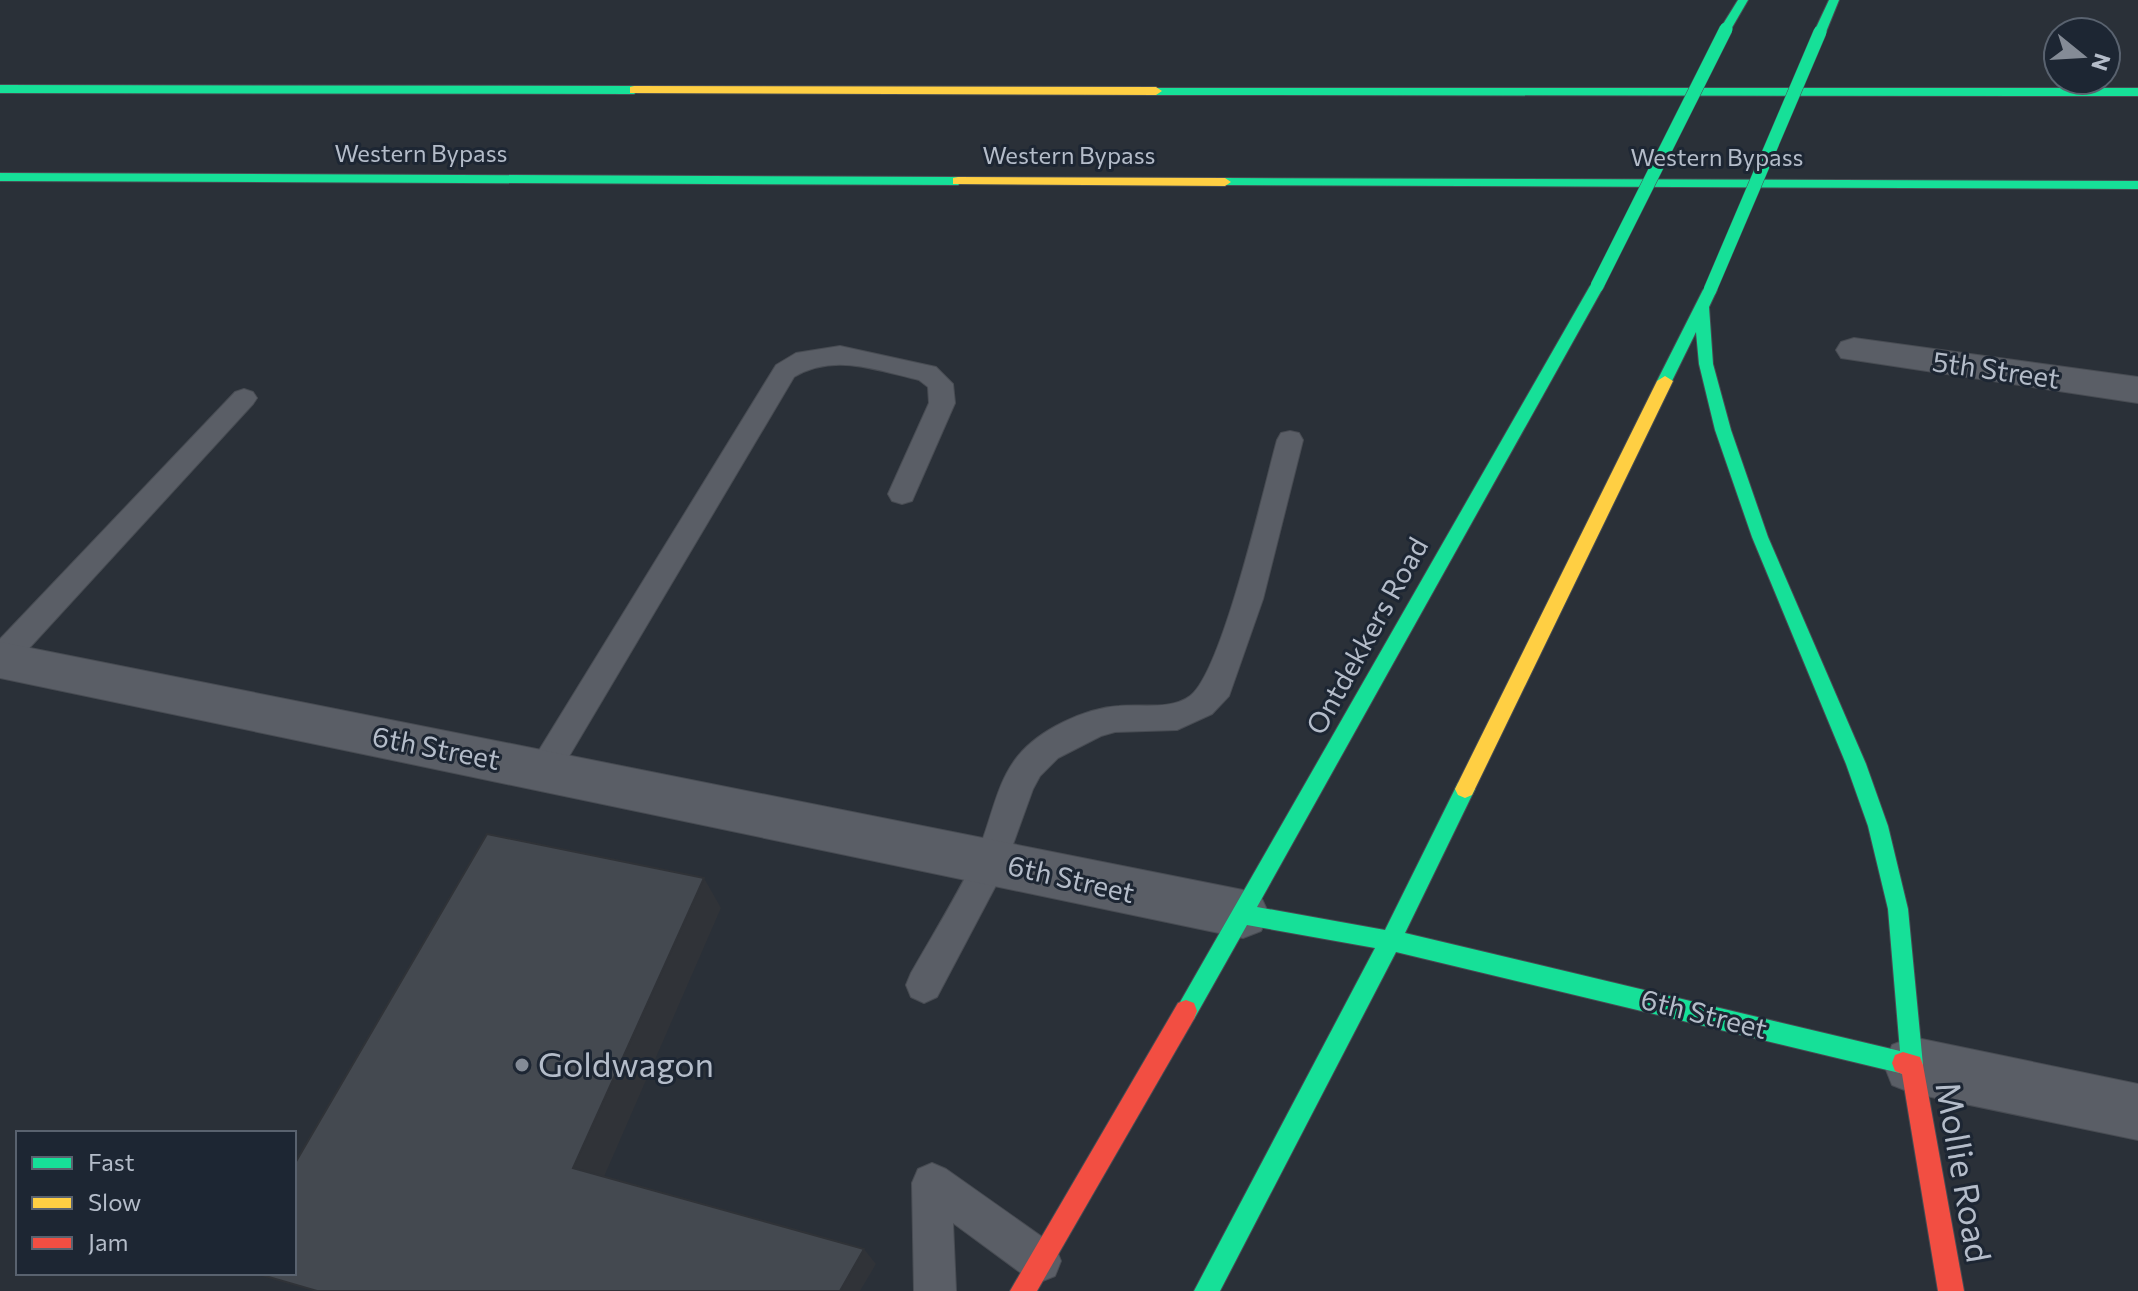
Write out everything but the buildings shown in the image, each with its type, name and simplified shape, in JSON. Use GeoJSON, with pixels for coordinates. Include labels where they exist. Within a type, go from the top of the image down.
{"type":"FeatureCollection","features":[{"type":"Feature","properties":{"kind":"main road","name":"Ontdekkers Road"},"geometry":{"type":"LineString","coordinates":[[1032,1276],[1243,914],[1597,286],[1743,0]]}},
{"type":"Feature","properties":{"kind":"main road"},"geometry":{"type":"LineString","coordinates":[[1207,1291],[1390,941],[1706,298],[1834,0]]}},
{"type":"Feature","properties":{"kind":"main road"},"geometry":{"type":"LineString","coordinates":[[0,89],[2138,92]]}},
{"type":"Feature","properties":{"kind":"main road","name":"Western Bypass"},"geometry":{"type":"LineString","coordinates":[[0,177],[2138,185]]}},
{"type":"Feature","properties":{"kind":"main road","name":"Mollie Road"},"geometry":{"type":"LineString","coordinates":[[1706,298],[1706,364],[1723,430],[1760,537],[1856,764],[1878,826],[1898,909],[1912,1065],[1951,1291]]}},
{"type":"Feature","properties":{"kind":"main road","name":"6th Street"},"geometry":{"type":"LineString","coordinates":[[1243,914],[1390,941],[1912,1065]]}},
{"type":"Feature","properties":{"kind":"street","name":"5th Street"},"geometry":{"type":"LineString","coordinates":[[1854,350],[2138,390]]}},
{"type":"Feature","properties":{"kind":"street","name":"6th Street"},"geometry":{"type":"LineString","coordinates":[[0,659],[991,861],[1187,905],[1243,914]]}},
{"type":"Feature","properties":{"kind":"street","name":"6th Street"},"geometry":{"type":"LineString","coordinates":[[1912,1065],[2138,1112]]}},
{"type":"Feature","properties":{"kind":"lane"},"geometry":{"type":"LineString","coordinates":[[544,770],[785,371],[805,359],[840,354],[927,373],[940,384],[942,403],[902,494]]}},
{"type":"Feature","properties":{"kind":"lane"},"geometry":{"type":"LineString","coordinates":[[0,659],[244,398]]}},
{"type":"Feature","properties":{"kind":"lane"},"geometry":{"type":"LineString","coordinates":[[924,985],[991,861],[1018,784],[1029,766],[1047,748],[1094,724],[1115,719],[1177,717],[1201,705],[1218,687],[1248,599],[1290,440]]}},
{"type":"Feature","properties":{"kind":"lane"},"geometry":{"type":"LineString","coordinates":[[935,1291],[932,1183],[1032,1276]]}},
{"type":"Feature","properties":{"kind":"traffic: fast"},"geometry":{"type":"LineString","coordinates":[[1726,29],[1743,0]]}},
{"type":"Feature","properties":{"kind":"traffic: fast"},"geometry":{"type":"LineString","coordinates":[[1820,32],[1834,0]]}},
{"type":"Feature","properties":{"kind":"traffic: fast"},"geometry":{"type":"LineString","coordinates":[[1597,286],[1726,29]]}},
{"type":"Feature","properties":{"kind":"traffic: fast"},"geometry":{"type":"LineString","coordinates":[[1710,290],[1820,32]]}},
{"type":"Feature","properties":{"kind":"traffic: fast"},"geometry":{"type":"LineString","coordinates":[[0,89],[634,90]]}},
{"type":"Feature","properties":{"kind":"traffic: fast"},"geometry":{"type":"LineString","coordinates":[[1156,91],[2138,92]]}},
{"type":"Feature","properties":{"kind":"traffic: fast"},"geometry":{"type":"LineString","coordinates":[[0,177],[958,181]]}},
{"type":"Feature","properties":{"kind":"traffic: fast"},"geometry":{"type":"LineString","coordinates":[[1225,182],[2138,185]]}},
{"type":"Feature","properties":{"kind":"traffic: fast"},"geometry":{"type":"LineString","coordinates":[[1186,1011],[1597,286]]}},
{"type":"Feature","properties":{"kind":"traffic: fast"},"geometry":{"type":"LineString","coordinates":[[1665,381],[1710,290]]}},
{"type":"Feature","properties":{"kind":"traffic: fast"},"geometry":{"type":"LineString","coordinates":[[1702,308],[1706,364],[1723,430],[1760,537],[1856,764],[1878,826],[1898,909],[1912,1065]]}},
{"type":"Feature","properties":{"kind":"traffic: fast"},"geometry":{"type":"LineString","coordinates":[[1207,1291],[1390,941],[1465,789]]}},
{"type":"Feature","properties":{"kind":"traffic: fast"},"geometry":{"type":"LineString","coordinates":[[1243,914],[1435,949],[1903,1063]]}},
{"type":"Feature","properties":{"kind":"traffic: slow"},"geometry":{"type":"LineString","coordinates":[[634,90],[1156,91]]}},
{"type":"Feature","properties":{"kind":"traffic: slow"},"geometry":{"type":"LineString","coordinates":[[958,181],[1225,182]]}},
{"type":"Feature","properties":{"kind":"traffic: slow"},"geometry":{"type":"LineString","coordinates":[[1465,789],[1665,381]]}},
{"type":"Feature","properties":{"kind":"traffic: jam"},"geometry":{"type":"LineString","coordinates":[[1023,1291],[1186,1011]]}},
{"type":"Feature","properties":{"kind":"traffic: jam"},"geometry":{"type":"LineString","coordinates":[[1903,1063],[1912,1065],[1951,1291]]}},
{"type":"Feature","properties":{"kind":"place","name":"Goldwagon"},"geometry":{"type":"Point","coordinates":[522,1065]}}]}
